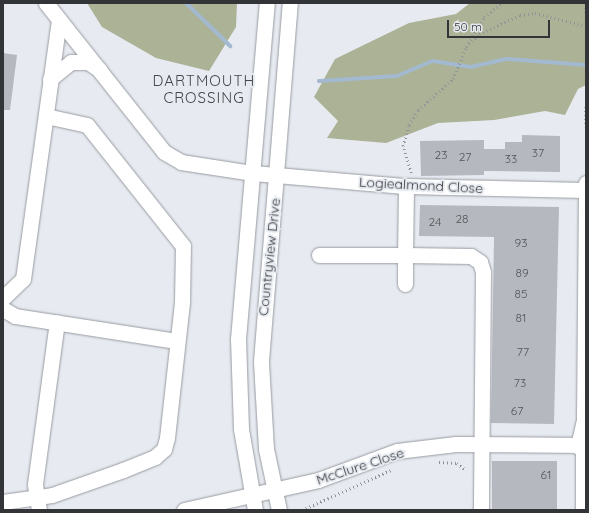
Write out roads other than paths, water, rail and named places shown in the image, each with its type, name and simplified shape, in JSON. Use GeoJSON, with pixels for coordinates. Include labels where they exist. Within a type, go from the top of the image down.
{"type":"FeatureCollection","features":[{"type":"Feature","properties":{"kind":"street","name":"Logiealmond Close"},"geometry":{"type":"LineString","coordinates":[[46,3],[103,71],[164,152],[181,162],[277,175],[410,182],[585,186]]}},
{"type":"Feature","properties":{"kind":"street","name":"Countryview Drive"},"geometry":{"type":"LineString","coordinates":[[255,510],[251,495],[240,415],[238,339],[267,3]]}},
{"type":"Feature","properties":{"kind":"street","name":"Countryview Drive"},"geometry":{"type":"LineString","coordinates":[[279,510],[273,491],[264,428],[261,361],[290,3]]}},
{"type":"Feature","properties":{"kind":"street"},"geometry":{"type":"LineString","coordinates":[[3,298],[23,279],[59,19]]}},
{"type":"Feature","properties":{"kind":"street"},"geometry":{"type":"LineString","coordinates":[[50,79],[71,62],[88,62],[103,71]]}},
{"type":"Feature","properties":{"kind":"street"},"geometry":{"type":"LineString","coordinates":[[3,502],[36,495],[52,495],[78,487],[155,457],[164,449],[178,341],[183,246],[179,237],[87,125],[46,116]]}},
{"type":"Feature","properties":{"kind":"street"},"geometry":{"type":"LineString","coordinates":[[405,284],[405,255],[410,182]]}},
{"type":"Feature","properties":{"kind":"street"},"geometry":{"type":"LineString","coordinates":[[583,510],[582,446],[584,419],[585,186]]}},
{"type":"Feature","properties":{"kind":"street"},"geometry":{"type":"LineString","coordinates":[[319,255],[471,256],[480,262],[484,290],[479,445],[481,510]]}},
{"type":"Feature","properties":{"kind":"street"},"geometry":{"type":"LineString","coordinates":[[3,309],[15,316],[178,341]]}},
{"type":"Feature","properties":{"kind":"street"},"geometry":{"type":"LineString","coordinates":[[39,510],[36,495],[57,322]]}},
{"type":"Feature","properties":{"kind":"street","name":"McClure Close"},"geometry":{"type":"LineString","coordinates":[[184,510],[273,491],[357,468],[397,451],[479,445],[582,446]]}},
{"type":"Feature","properties":{"kind":"waterway"},"geometry":{"type":"LineString","coordinates":[[186,3],[230,46]]}},
{"type":"Feature","properties":{"kind":"waterway"},"geometry":{"type":"LineString","coordinates":[[319,81],[397,76],[433,61],[471,67],[507,59],[586,65]]}},
{"type":"Feature","properties":{"kind":"district","name":"DARTMOUTH CROSSING"},"geometry":{"type":"Point","coordinates":[204,88]}}]}
